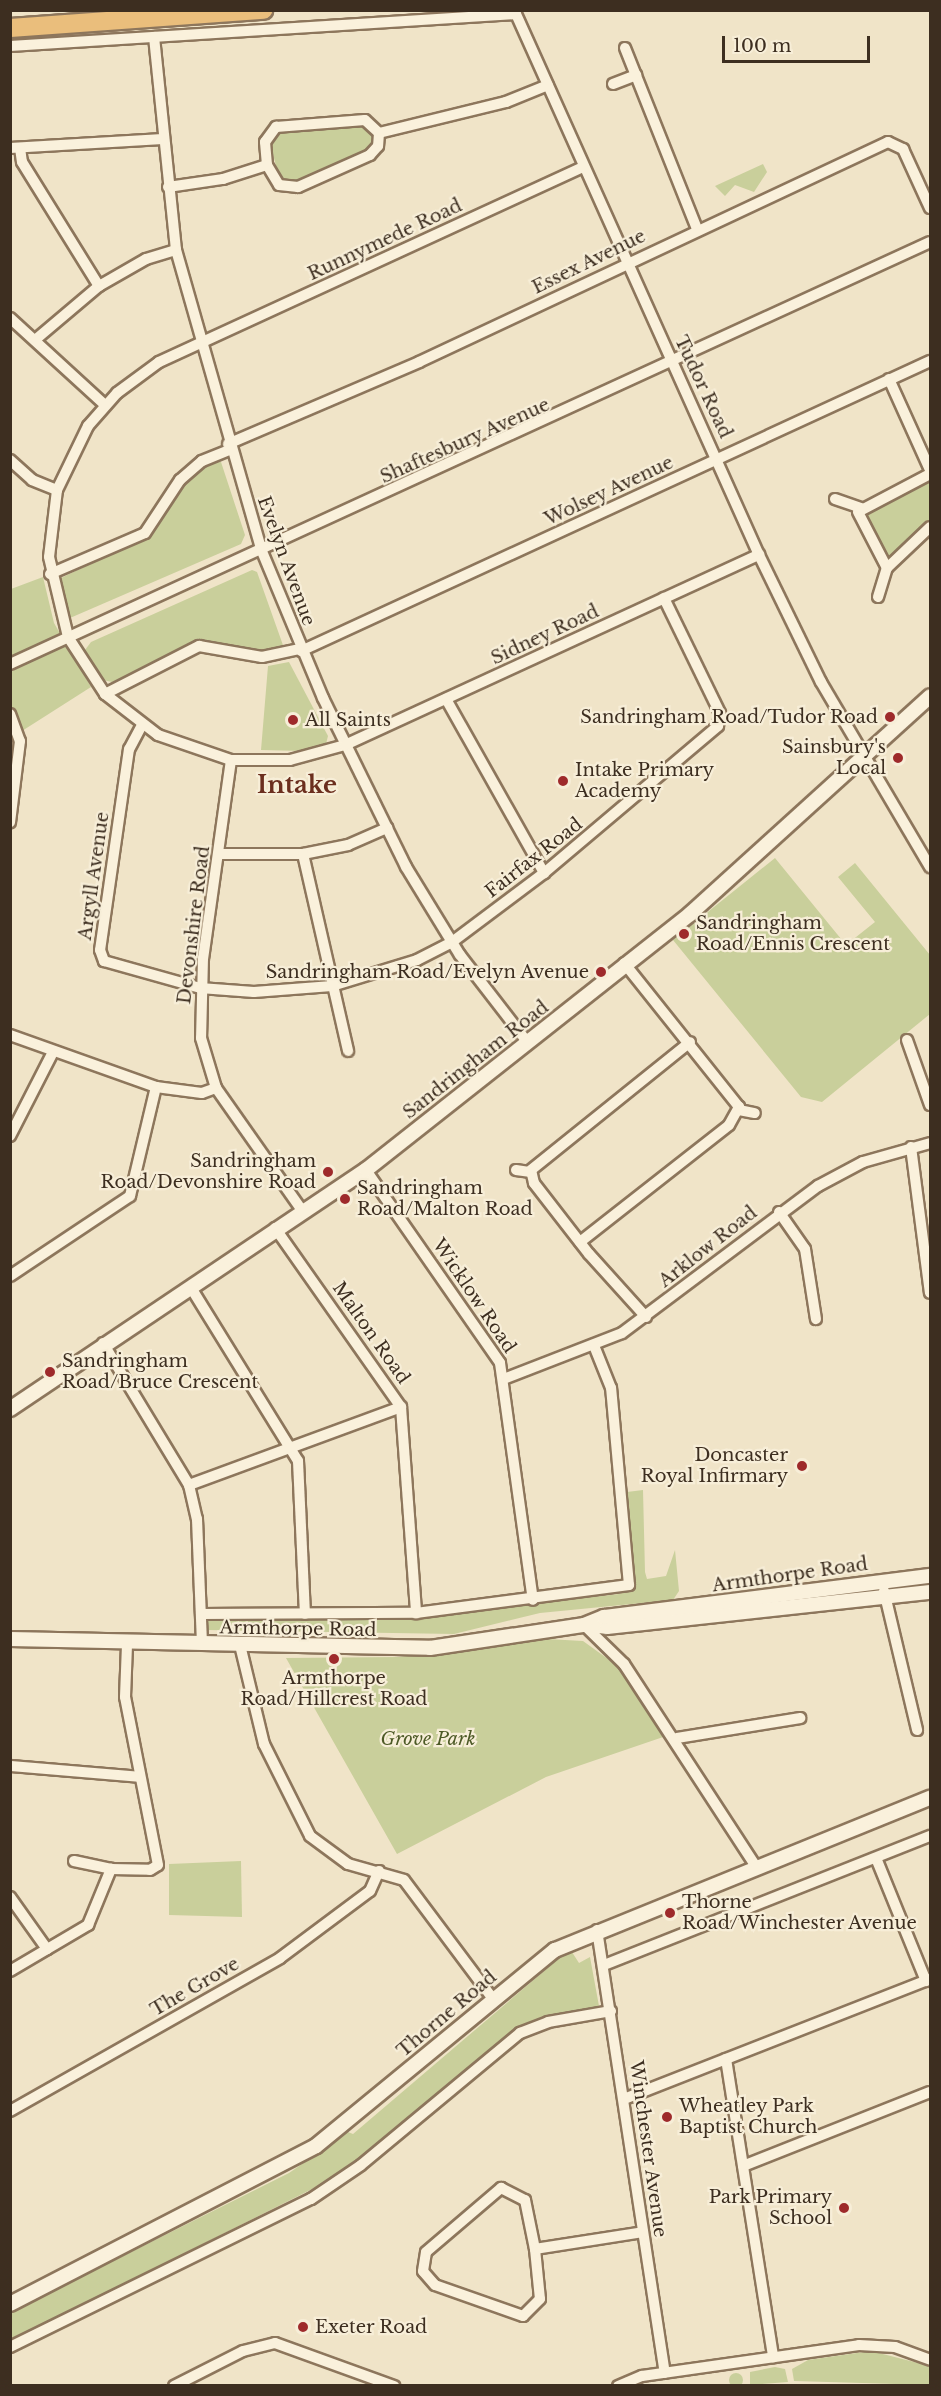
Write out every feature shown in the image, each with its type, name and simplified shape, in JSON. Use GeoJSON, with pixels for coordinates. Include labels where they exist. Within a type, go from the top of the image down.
{"type":"FeatureCollection","features":[{"type":"Feature","properties":{"kind":"highway"},"geometry":{"type":"LineString","coordinates":[[10,28],[263,10]]}},
{"type":"Feature","properties":{"kind":"street","name":"Tudor Road"},"geometry":{"type":"LineString","coordinates":[[154,37],[509,13],[525,26],[584,168],[718,459],[759,555],[821,682],[866,754],[930,867]]}},
{"type":"Feature","properties":{"kind":"street"},"geometry":{"type":"LineString","coordinates":[[10,46],[154,37]]}},
{"type":"Feature","properties":{"kind":"street","name":"Evelyn Avenue"},"geometry":{"type":"LineString","coordinates":[[154,37],[176,250],[229,447],[261,549],[301,650],[387,828],[452,942],[528,1043]]}},
{"type":"Feature","properties":{"kind":"street"},"geometry":{"type":"LineString","coordinates":[[625,48],[697,229]]}},
{"type":"Feature","properties":{"kind":"street"},"geometry":{"type":"LineString","coordinates":[[613,84],[636,75]]}},
{"type":"Feature","properties":{"kind":"street"},"geometry":{"type":"LineString","coordinates":[[379,133],[506,102],[548,85]]}},
{"type":"Feature","properties":{"kind":"street"},"geometry":{"type":"LineString","coordinates":[[365,120],[379,133],[378,147],[370,155],[298,187],[279,185],[267,165],[265,142],[276,128],[365,120]]}},
{"type":"Feature","properties":{"kind":"street"},"geometry":{"type":"LineString","coordinates":[[99,286],[15,148],[163,139]]}},
{"type":"Feature","properties":{"kind":"street","name":"Essex Avenue"},"geometry":{"type":"LineString","coordinates":[[50,574],[145,532],[180,480],[202,461],[229,447],[419,362],[627,261],[888,142],[903,149],[930,208]]}},
{"type":"Feature","properties":{"kind":"street"},"geometry":{"type":"LineString","coordinates":[[168,187],[223,179],[267,165]]}},
{"type":"Feature","properties":{"kind":"street","name":"Runnymede Road"},"geometry":{"type":"LineString","coordinates":[[68,637],[50,574],[49,539],[57,490],[74,448],[105,405],[159,362],[584,168]]}},
{"type":"Feature","properties":{"kind":"street","name":"Shaftesbury Avenue"},"geometry":{"type":"LineString","coordinates":[[10,664],[261,549],[563,415],[673,360],[930,242]]}},
{"type":"Feature","properties":{"kind":"street"},"geometry":{"type":"LineString","coordinates":[[35,340],[99,286],[146,259],[176,250]]}},
{"type":"Feature","properties":{"kind":"street"},"geometry":{"type":"LineString","coordinates":[[10,318],[105,405]]}},
{"type":"Feature","properties":{"kind":"street","name":"Wolsey Avenue"},"geometry":{"type":"LineString","coordinates":[[105,694],[199,646],[262,657],[301,650],[930,361]]}},
{"type":"Feature","properties":{"kind":"street"},"geometry":{"type":"LineString","coordinates":[[889,379],[930,470]]}},
{"type":"Feature","properties":{"kind":"street"},"geometry":{"type":"LineString","coordinates":[[10,460],[32,480],[57,490]]}},
{"type":"Feature","properties":{"kind":"street"},"geometry":{"type":"LineString","coordinates":[[835,499],[861,508],[930,474]]}},
{"type":"Feature","properties":{"kind":"street"},"geometry":{"type":"LineString","coordinates":[[861,508],[859,518],[887,568]]}},
{"type":"Feature","properties":{"kind":"street"},"geometry":{"type":"LineString","coordinates":[[878,597],[887,568],[930,527]]}},
{"type":"Feature","properties":{"kind":"street","name":"Sidney Road"},"geometry":{"type":"LineString","coordinates":[[68,637],[105,694],[142,725],[175,744],[231,760],[290,760],[345,745],[759,555]]}},
{"type":"Feature","properties":{"kind":"street","name":"Fairfax Road"},"geometry":{"type":"LineString","coordinates":[[452,942],[544,873],[718,726],[720,713],[664,598]]}},
{"type":"Feature","properties":{"kind":"street","name":"Sandringham Road"},"geometry":{"type":"LineString","coordinates":[[10,1409],[103,1343],[193,1291],[301,1209],[366,1170],[705,901],[930,696]]}},
{"type":"Feature","properties":{"kind":"street"},"geometry":{"type":"LineString","coordinates":[[446,699],[544,873]]}},
{"type":"Feature","properties":{"kind":"street"},"geometry":{"type":"LineString","coordinates":[[10,714],[15,744],[10,822]]}},
{"type":"Feature","properties":{"kind":"street","name":"Argyll Avenue"},"geometry":{"type":"LineString","coordinates":[[142,725],[129,749],[101,955],[109,965],[200,988],[254,992],[332,986],[417,960],[452,942]]}},
{"type":"Feature","properties":{"kind":"street","name":"Devonshire Road"},"geometry":{"type":"LineString","coordinates":[[231,760],[200,988],[201,1038],[216,1088],[301,1209]]}},
{"type":"Feature","properties":{"kind":"street"},"geometry":{"type":"LineString","coordinates":[[219,854],[303,854],[348,845],[387,828]]}},
{"type":"Feature","properties":{"kind":"street"},"geometry":{"type":"LineString","coordinates":[[303,854],[348,1051]]}},
{"type":"Feature","properties":{"kind":"street"},"geometry":{"type":"LineString","coordinates":[[580,1242],[729,1125],[739,1110],[738,1100],[624,963]]}},
{"type":"Feature","properties":{"kind":"street"},"geometry":{"type":"LineString","coordinates":[[10,1035],[52,1054],[156,1087],[202,1093],[216,1088]]}},
{"type":"Feature","properties":{"kind":"street"},"geometry":{"type":"LineString","coordinates":[[907,1040],[930,1105]]}},
{"type":"Feature","properties":{"kind":"street"},"geometry":{"type":"LineString","coordinates":[[531,1172],[537,1160],[690,1042]]}},
{"type":"Feature","properties":{"kind":"street"},"geometry":{"type":"LineString","coordinates":[[10,1136],[52,1054]]}},
{"type":"Feature","properties":{"kind":"street"},"geometry":{"type":"LineString","coordinates":[[10,1276],[130,1196],[156,1087]]}},
{"type":"Feature","properties":{"kind":"street"},"geometry":{"type":"LineString","coordinates":[[739,1110],[755,1113]]}},
{"type":"Feature","properties":{"kind":"street","name":"Arklow Road"},"geometry":{"type":"LineString","coordinates":[[506,1378],[595,1348],[646,1317],[779,1212],[863,1162],[930,1143]]}},
{"type":"Feature","properties":{"kind":"street"},"geometry":{"type":"LineString","coordinates":[[911,1148],[930,1293]]}},
{"type":"Feature","properties":{"kind":"street","name":"Wicklow Road"},"geometry":{"type":"LineString","coordinates":[[366,1170],[493,1347],[506,1378],[533,1600]]}},
{"type":"Feature","properties":{"kind":"street"},"geometry":{"type":"LineString","coordinates":[[516,1170],[531,1172],[580,1242],[646,1317]]}},
{"type":"Feature","properties":{"kind":"street"},"geometry":{"type":"LineString","coordinates":[[779,1212],[805,1249],[816,1319]]}},
{"type":"Feature","properties":{"kind":"street","name":"Malton Road"},"geometry":{"type":"LineString","coordinates":[[275,1228],[401,1407],[416,1613]]}},
{"type":"Feature","properties":{"kind":"street"},"geometry":{"type":"LineString","coordinates":[[193,1291],[291,1447],[303,1491],[305,1614]]}},
{"type":"Feature","properties":{"kind":"street"},"geometry":{"type":"LineString","coordinates":[[103,1343],[189,1485],[197,1519],[202,1645]]}},
{"type":"Feature","properties":{"kind":"street","name":"Armthorpe Road"},"geometry":{"type":"LineString","coordinates":[[201,1614],[416,1613],[533,1600],[629,1585],[611,1388],[595,1348]]}},
{"type":"Feature","properties":{"kind":"street"},"geometry":{"type":"LineString","coordinates":[[189,1485],[401,1407]]}},
{"type":"Feature","properties":{"kind":"street","name":"Armthorpe Road"},"geometry":{"type":"LineString","coordinates":[[10,1639],[128,1644],[430,1648],[584,1625],[604,1617],[930,1576]]}},
{"type":"Feature","properties":{"kind":"street"},"geometry":{"type":"LineString","coordinates":[[882,1581],[917,1730]]}},
{"type":"Feature","properties":{"kind":"street","name":"Armthorpe Road"},"geometry":{"type":"LineString","coordinates":[[584,1625],[607,1627],[930,1592]]}},
{"type":"Feature","properties":{"kind":"street"},"geometry":{"type":"LineString","coordinates":[[584,1625],[624,1664],[677,1738],[757,1868]]}},
{"type":"Feature","properties":{"kind":"street"},"geometry":{"type":"LineString","coordinates":[[74,1861],[111,1869],[150,1870],[158,1865],[125,1697],[128,1644]]}},
{"type":"Feature","properties":{"kind":"street"},"geometry":{"type":"LineString","coordinates":[[240,1646],[254,1716],[299,1817],[333,1856],[404,1880],[493,1999]]}},
{"type":"Feature","properties":{"kind":"street"},"geometry":{"type":"LineString","coordinates":[[677,1738],[800,1718]]}},
{"type":"Feature","properties":{"kind":"street"},"geometry":{"type":"LineString","coordinates":[[10,1766],[140,1777]]}},
{"type":"Feature","properties":{"kind":"street","name":"Thorne Road"},"geometry":{"type":"LineString","coordinates":[[10,2304],[316,2146],[555,1950],[597,1930],[930,1798]]}},
{"type":"Feature","properties":{"kind":"street"},"geometry":{"type":"LineString","coordinates":[[604,1965],[930,1836]]}},
{"type":"Feature","properties":{"kind":"street"},"geometry":{"type":"LineString","coordinates":[[624,2099],[928,1980],[876,1858]]}},
{"type":"Feature","properties":{"kind":"street"},"geometry":{"type":"LineString","coordinates":[[10,1971],[94,1917],[111,1869]]}},
{"type":"Feature","properties":{"kind":"street","name":"The Grove"},"geometry":{"type":"LineString","coordinates":[[10,2111],[280,1958],[370,1891],[379,1871]]}},
{"type":"Feature","properties":{"kind":"street"},"geometry":{"type":"LineString","coordinates":[[10,1897],[47,1949]]}},
{"type":"Feature","properties":{"kind":"street","name":"Winchester Avenue"},"geometry":{"type":"LineString","coordinates":[[597,1930],[665,2373]]}},
{"type":"Feature","properties":{"kind":"street"},"geometry":{"type":"LineString","coordinates":[[10,2347],[311,2199],[362,2165],[520,2033],[548,2022],[611,2011]]}},
{"type":"Feature","properties":{"kind":"street"},"geometry":{"type":"LineString","coordinates":[[726,2059],[772,2357]]}},
{"type":"Feature","properties":{"kind":"street"},"geometry":{"type":"LineString","coordinates":[[743,2166],[930,2092]]}},
{"type":"Feature","properties":{"kind":"street"},"geometry":{"type":"LineString","coordinates":[[501,2188],[525,2199],[535,2249],[540,2299],[537,2308],[523,2316],[435,2285],[423,2271],[426,2252],[501,2188]]}},
{"type":"Feature","properties":{"kind":"street"},"geometry":{"type":"LineString","coordinates":[[535,2249],[643,2232]]}},
{"type":"Feature","properties":{"kind":"street"},"geometry":{"type":"LineString","coordinates":[[174,2385],[243,2351],[275,2343],[394,2385]]}},
{"type":"Feature","properties":{"kind":"street"},"geometry":{"type":"LineString","coordinates":[[618,2385],[665,2373],[876,2344],[930,2360]]}},
{"type":"Feature","properties":{"kind":"green space"},"geometry":{"type":"Polygon","coordinates":[[[356,124],[373,130],[370,151],[294,184],[279,178],[270,142],[281,131],[356,124]]]}},
{"type":"Feature","properties":{"kind":"green space"},"geometry":{"type":"Polygon","coordinates":[[[763,164],[767,172],[754,192],[735,185],[725,196],[715,186],[763,164]]]}},
{"type":"Feature","properties":{"kind":"green space"},"geometry":{"type":"Polygon","coordinates":[[[214,460],[221,462],[245,535],[241,544],[70,618],[61,578],[147,537],[178,488],[214,460]]]}},
{"type":"Feature","properties":{"kind":"green space"},"geometry":{"type":"Polygon","coordinates":[[[930,480],[930,523],[888,563],[865,512],[930,480]]]}},
{"type":"Feature","properties":{"kind":"green space"},"geometry":{"type":"Polygon","coordinates":[[[252,570],[257,572],[284,648],[267,653],[207,643],[112,682],[103,680],[88,659],[85,650],[91,642],[252,570]]]}},
{"type":"Feature","properties":{"kind":"green space"},"geometry":{"type":"Polygon","coordinates":[[[43,577],[54,623],[91,687],[11,738],[11,589],[43,577]]]}},
{"type":"Feature","properties":{"kind":"green space"},"geometry":{"type":"Polygon","coordinates":[[[289,662],[328,736],[326,744],[303,751],[261,750],[268,666],[289,662]]]}},
{"type":"Feature","properties":{"kind":"green space"},"geometry":{"type":"Polygon","coordinates":[[[775,858],[846,945],[875,922],[838,877],[855,863],[930,955],[930,1014],[822,1102],[801,1097],[673,940],[775,858]]]}},
{"type":"Feature","properties":{"kind":"green space"},"geometry":{"type":"Polygon","coordinates":[[[643,1490],[645,1572],[647,1579],[666,1576],[675,1550],[679,1591],[673,1600],[540,1613],[454,1634],[207,1630],[208,1621],[215,1619],[396,1619],[619,1594],[633,1589],[635,1579],[627,1492],[643,1490]]]}},
{"type":"Feature","properties":{"kind":"green space","name":"Grove Park"},"geometry":{"type":"Polygon","coordinates":[[[547,1639],[583,1641],[608,1659],[637,1687],[669,1735],[546,1777],[397,1854],[286,1658],[399,1657],[547,1639]]]}},
{"type":"Feature","properties":{"kind":"green space"},"geometry":{"type":"Polygon","coordinates":[[[241,1861],[242,1917],[169,1915],[169,1864],[241,1861]]]}},
{"type":"Feature","properties":{"kind":"green space"},"geometry":{"type":"Polygon","coordinates":[[[570,1949],[579,1963],[590,1957],[599,2006],[517,2029],[342,2174],[11,2340],[11,2312],[289,2173],[348,2132],[353,2134],[570,1949]]]}},
{"type":"Feature","properties":{"kind":"green space"},"geometry":{"type":"Polygon","coordinates":[[[871,2351],[930,2366],[930,2385],[794,2381],[792,2369],[808,2360],[871,2351]]]}},
{"type":"Feature","properties":{"kind":"green space"},"geometry":{"type":"Polygon","coordinates":[[[775,2367],[785,2369],[788,2382],[750,2385],[750,2372],[775,2367]]]}},
{"type":"Feature","properties":{"kind":"green space"},"geometry":{"type":"Polygon","coordinates":[[[733,2373],[739,2373],[743,2380],[739,2387],[733,2387],[729,2383],[729,2377],[733,2373]]]}},
{"type":"Feature","properties":{"kind":"place","name":"Sandringham Road/Tudor Road"},"geometry":{"type":"Point","coordinates":[890,717]}},
{"type":"Feature","properties":{"kind":"place","name":"All Saints"},"geometry":{"type":"Point","coordinates":[293,720]}},
{"type":"Feature","properties":{"kind":"place","name":"Sainsbury's Local"},"geometry":{"type":"Point","coordinates":[898,758]}},
{"type":"Feature","properties":{"kind":"place","name":"Intake Primary Academy"},"geometry":{"type":"Point","coordinates":[563,781]}},
{"type":"Feature","properties":{"kind":"place","name":"Sandringham Road/Ennis Crescent"},"geometry":{"type":"Point","coordinates":[684,934]}},
{"type":"Feature","properties":{"kind":"place","name":"Sandringham Road/Evelyn Avenue"},"geometry":{"type":"Point","coordinates":[601,972]}},
{"type":"Feature","properties":{"kind":"place","name":"Sandringham Road/Devonshire Road"},"geometry":{"type":"Point","coordinates":[328,1172]}},
{"type":"Feature","properties":{"kind":"place","name":"Sandringham Road/Malton Road"},"geometry":{"type":"Point","coordinates":[345,1199]}},
{"type":"Feature","properties":{"kind":"place","name":"Sandringham Road/Bruce Crescent"},"geometry":{"type":"Point","coordinates":[50,1372]}},
{"type":"Feature","properties":{"kind":"place","name":"Doncaster Royal Infirmary"},"geometry":{"type":"Point","coordinates":[802,1466]}},
{"type":"Feature","properties":{"kind":"place","name":"Armthorpe Road/Hillcrest Road"},"geometry":{"type":"Point","coordinates":[334,1659]}},
{"type":"Feature","properties":{"kind":"place","name":"Thorne Road/Winchester Avenue"},"geometry":{"type":"Point","coordinates":[670,1913]}},
{"type":"Feature","properties":{"kind":"place","name":"Wheatley Park Baptist Church"},"geometry":{"type":"Point","coordinates":[667,2117]}},
{"type":"Feature","properties":{"kind":"place","name":"Park Primary School"},"geometry":{"type":"Point","coordinates":[844,2208]}},
{"type":"Feature","properties":{"kind":"place","name":"Exeter Road"},"geometry":{"type":"Point","coordinates":[303,2327]}},
{"type":"Feature","properties":{"kind":"district","name":"Intake"},"geometry":{"type":"Point","coordinates":[297,785]}}]}
